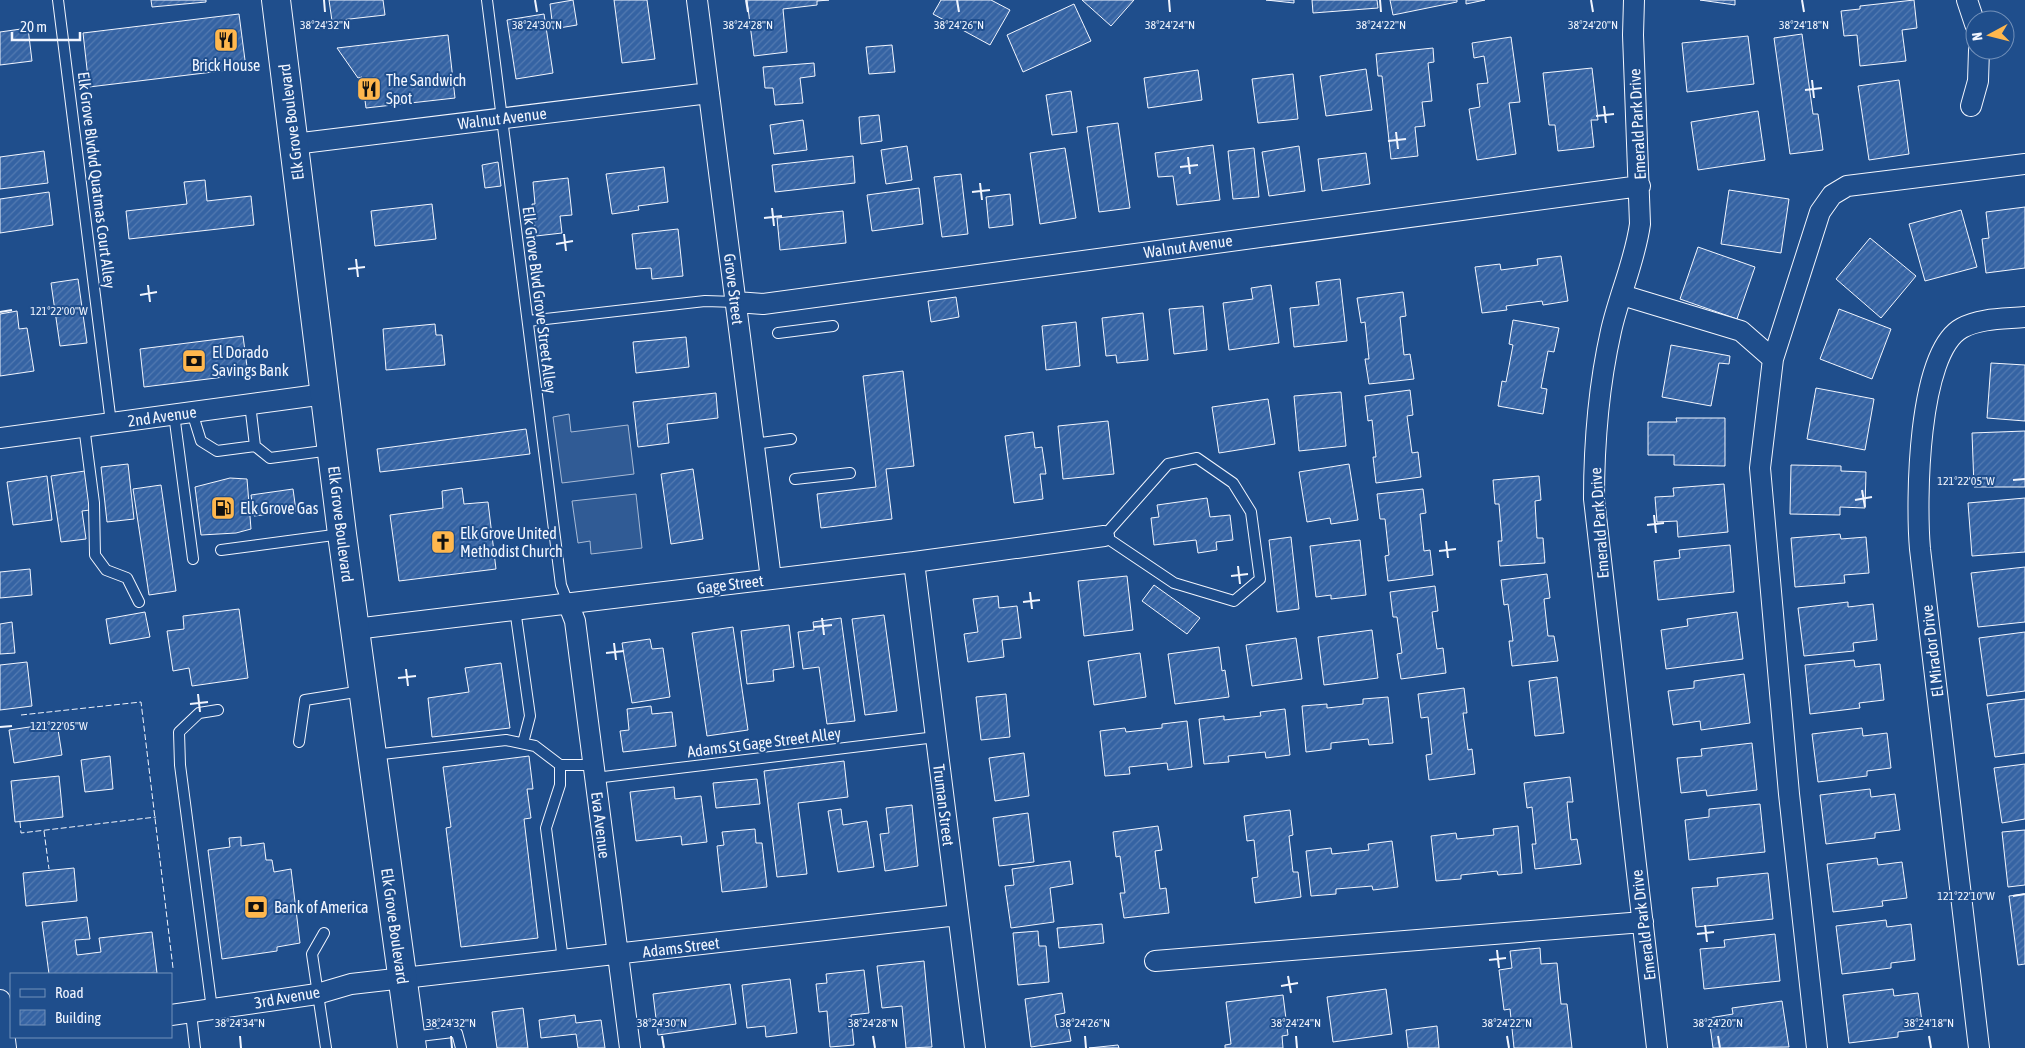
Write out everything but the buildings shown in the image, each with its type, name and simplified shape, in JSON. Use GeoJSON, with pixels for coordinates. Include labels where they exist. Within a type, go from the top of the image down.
{"type":"FeatureCollection","features":[{"type":"Feature","properties":{"kind":"main road","name":"Elk Grove Boulevard"},"geometry":{"type":"LineString","coordinates":[[276,0],[342,534],[411,1042]]}},
{"type":"Feature","properties":{"kind":"street","name":"Grove Street"},"geometry":{"type":"LineString","coordinates":[[697,0],[771,579]]}},
{"type":"Feature","properties":{"kind":"street","name":"Emerald Park Drive"},"geometry":{"type":"LineString","coordinates":[[1634,0],[1633,35],[1640,224],[1636,250],[1612,329],[1600,385],[1594,442],[1594,499],[1657,1048]]}},
{"type":"Feature","properties":{"kind":"street"},"geometry":{"type":"LineString","coordinates":[[1971,106],[1978,81],[1979,60]]}},
{"type":"Feature","properties":{"kind":"street","name":"Walnut Avenue"},"geometry":{"type":"LineString","coordinates":[[294,144],[709,93]]}},
{"type":"Feature","properties":{"kind":"street"},"geometry":{"type":"LineString","coordinates":[[1818,1048],[1790,794],[1760,468],[1773,359],[1820,212],[1832,195],[1847,186],[2025,164]]}},
{"type":"Feature","properties":{"kind":"street","name":"Walnut Avenue"},"geometry":{"type":"LineString","coordinates":[[736,302],[763,304],[1640,186]]}},
{"type":"Feature","properties":{"kind":"street"},"geometry":{"type":"LineString","coordinates":[[1622,295],[1741,332],[1773,359]]}},
{"type":"Feature","properties":{"kind":"street","name":"El Mirador Drive"},"geometry":{"type":"LineString","coordinates":[[1979,1048],[1920,549],[1917,512],[1919,458],[1934,376],[1944,346],[1961,328],[1977,322],[2025,317]]}},
{"type":"Feature","properties":{"kind":"street","name":"2nd Avenue"},"geometry":{"type":"LineString","coordinates":[[0,438],[325,394]]}},
{"type":"Feature","properties":{"kind":"street","name":"Gage Street"},"geometry":{"type":"LineString","coordinates":[[355,629],[914,562],[1104,536]]}},
{"type":"Feature","properties":{"kind":"street","name":"Truman Street"},"geometry":{"type":"LineString","coordinates":[[914,562],[975,1048]]}},
{"type":"Feature","properties":{"kind":"street","name":"Eva Avenue"},"geometry":{"type":"LineString","coordinates":[[568,603],[574,621],[630,1048]]}},
{"type":"Feature","properties":{"kind":"street","name":"Adams Street"},"geometry":{"type":"LineString","coordinates":[[403,978],[958,915]]}},
{"type":"Feature","properties":{"kind":"street"},"geometry":{"type":"LineString","coordinates":[[1155,961],[1642,922]]}},
{"type":"Feature","properties":{"kind":"street","name":"3rd Avenue"},"geometry":{"type":"LineString","coordinates":[[172,1015],[317,994],[351,984],[403,978]]}},
{"type":"Feature","properties":{"kind":"street"},"geometry":{"type":"LineString","coordinates":[[0,1000],[7,1040]]}},
{"type":"Feature","properties":{"kind":"lane","name":"Elk Grove Blvdvd Quatmas Court Alley"},"geometry":{"type":"LineString","coordinates":[[58,0],[111,423]]}},
{"type":"Feature","properties":{"kind":"lane","name":"Elk Grove Blvd Grove Street Alley"},"geometry":{"type":"LineString","coordinates":[[487,0],[561,585],[568,603]]}},
{"type":"Feature","properties":{"kind":"lane"},"geometry":{"type":"LineString","coordinates":[[528,321],[705,301],[736,302]]}},
{"type":"Feature","properties":{"kind":"lane"},"geometry":{"type":"LineString","coordinates":[[778,333],[833,326]]}},
{"type":"Feature","properties":{"kind":"lane"},"geometry":{"type":"LineString","coordinates":[[250,404],[255,446],[270,458],[332,450]]}},
{"type":"Feature","properties":{"kind":"lane"},"geometry":{"type":"LineString","coordinates":[[183,413],[202,441],[217,451],[255,446]]}},
{"type":"Feature","properties":{"kind":"lane"},"geometry":{"type":"LineString","coordinates":[[183,413],[193,559]]}},
{"type":"Feature","properties":{"kind":"lane"},"geometry":{"type":"LineString","coordinates":[[84,426],[94,504],[95,555],[106,570],[127,578],[139,602]]}},
{"type":"Feature","properties":{"kind":"lane"},"geometry":{"type":"LineString","coordinates":[[754,444],[791,440]]}},
{"type":"Feature","properties":{"kind":"lane"},"geometry":{"type":"LineString","coordinates":[[1197,458],[1233,483],[1251,512],[1260,579],[1234,601],[1174,583],[1104,536],[1168,464],[1197,458]]}},
{"type":"Feature","properties":{"kind":"lane"},"geometry":{"type":"LineString","coordinates":[[795,479],[850,472]]}},
{"type":"Feature","properties":{"kind":"lane"},"geometry":{"type":"LineString","coordinates":[[221,550],[342,534]]}},
{"type":"Feature","properties":{"kind":"lane"},"geometry":{"type":"LineString","coordinates":[[514,610],[530,716],[523,743]]}},
{"type":"Feature","properties":{"kind":"lane"},"geometry":{"type":"LineString","coordinates":[[298,742],[305,700],[363,691]]}},
{"type":"Feature","properties":{"kind":"lane"},"geometry":{"type":"LineString","coordinates":[[212,1010],[180,765],[179,732],[199,713],[218,710]]}},
{"type":"Feature","properties":{"kind":"lane","name":"Adams St Gage Street Alley"},"geometry":{"type":"LineString","coordinates":[[560,764],[594,771],[936,737]]}},
{"type":"Feature","properties":{"kind":"lane"},"geometry":{"type":"LineString","coordinates":[[372,755],[506,740],[536,746],[560,764],[560,786],[546,828],[562,960]]}},
{"type":"Feature","properties":{"kind":"lane"},"geometry":{"type":"LineString","coordinates":[[324,934],[312,954],[326,1048]]}},
{"type":"Feature","properties":{"kind":"lane"},"geometry":{"type":"LineString","coordinates":[[192,1013],[196,1048]]}},
{"type":"Feature","properties":{"kind":"lane"},"geometry":{"type":"LineString","coordinates":[[411,1042],[453,1032],[457,1033],[460,1038],[461,1048]]}},
{"type":"Feature","properties":{"kind":"shaded area"},"geometry":{"type":"Polygon","coordinates":[[[569,414],[571,432],[628,425],[634,474],[562,483],[553,417],[569,414]]]}},
{"type":"Feature","properties":{"kind":"shaded area"},"geometry":{"type":"Polygon","coordinates":[[[636,494],[642,548],[591,554],[590,541],[578,543],[572,501],[636,494]]]}},
{"type":"Feature","properties":{"kind":"fence"},"geometry":{"type":"LineString","coordinates":[[21,715],[141,702],[173,968]]}},
{"type":"Feature","properties":{"kind":"fence"},"geometry":{"type":"LineString","coordinates":[[20,822],[21,833],[156,817]]}},
{"type":"Feature","properties":{"kind":"fence"},"geometry":{"type":"LineString","coordinates":[[44,831],[49,869]]}},
{"type":"Feature","properties":{"kind":"place","name":"Brick House"},"geometry":{"type":"Point","coordinates":[226,40]}},
{"type":"Feature","properties":{"kind":"place","name":"The Sandwich Spot"},"geometry":{"type":"Point","coordinates":[369,89]}},
{"type":"Feature","properties":{"kind":"place","name":"El Dorado Savings Bank"},"geometry":{"type":"Point","coordinates":[194,361]}},
{"type":"Feature","properties":{"kind":"place","name":"Elk Grove Gas"},"geometry":{"type":"Point","coordinates":[223,508]}},
{"type":"Feature","properties":{"kind":"place","name":"Elk Grove United Methodist Church"},"geometry":{"type":"Point","coordinates":[443,542]}},
{"type":"Feature","properties":{"kind":"place","name":"Bank of America"},"geometry":{"type":"Point","coordinates":[256,907]}}]}
